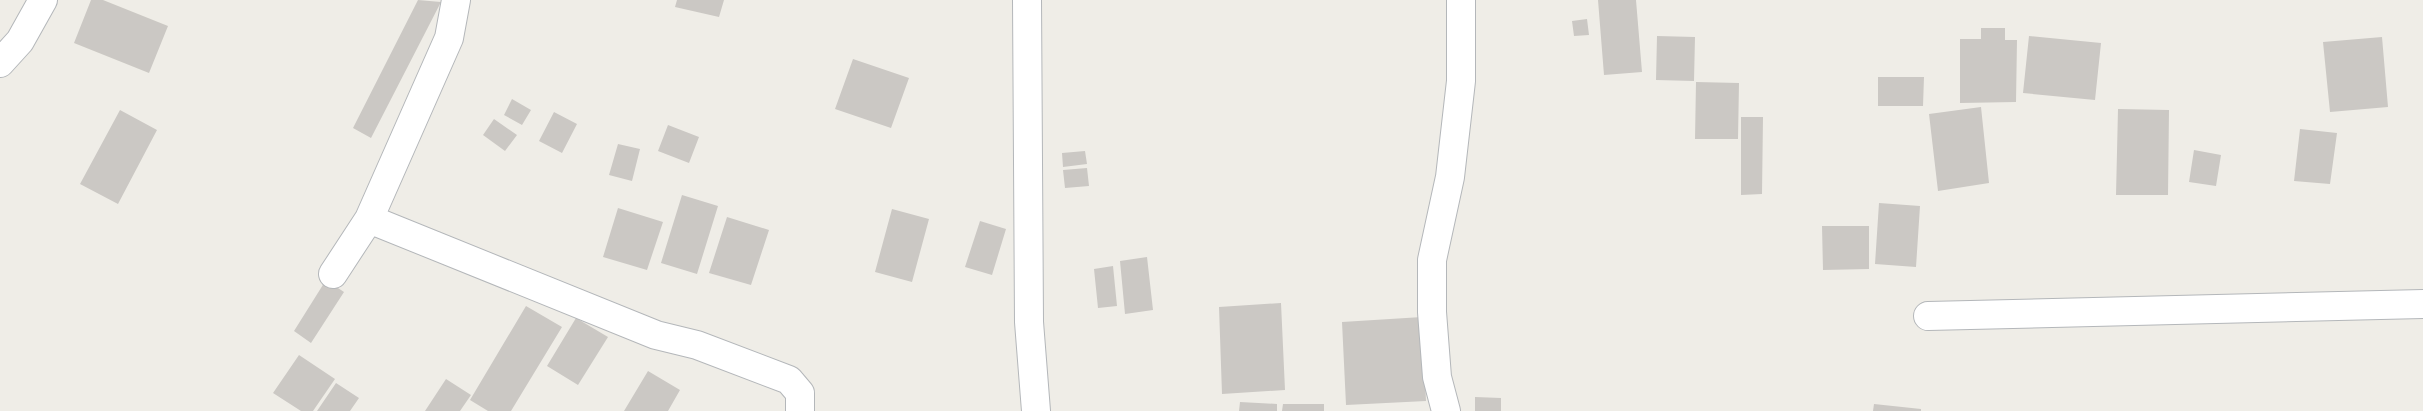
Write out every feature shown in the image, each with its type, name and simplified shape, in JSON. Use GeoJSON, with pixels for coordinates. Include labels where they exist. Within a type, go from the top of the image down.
{"type":"FeatureCollection","features":[{"type":"Feature","properties":{"kind":"street"},"geometry":{"type":"LineString","coordinates":[[0,63],[20,41],[43,0]]}},
{"type":"Feature","properties":{"kind":"street"},"geometry":{"type":"LineString","coordinates":[[333,274],[369,219],[449,38],[456,0]]}},
{"type":"Feature","properties":{"kind":"street"},"geometry":{"type":"LineString","coordinates":[[1027,0],[1029,322],[1036,411]]}},
{"type":"Feature","properties":{"kind":"street"},"geometry":{"type":"LineString","coordinates":[[1446,411],[1437,377],[1432,312],[1432,260],[1450,177],[1459,100],[1461,0]]}},
{"type":"Feature","properties":{"kind":"street"},"geometry":{"type":"LineString","coordinates":[[369,219],[656,335],[697,345],[789,380],[800,393],[800,411]]}},
{"type":"Feature","properties":{"kind":"street"},"geometry":{"type":"LineString","coordinates":[[1928,316],[2423,304]]}},
{"type":"Feature","properties":{"kind":"building"},"geometry":{"type":"Polygon","coordinates":[[[91,0],[103,0],[168,26],[149,73],[74,43],[91,0]]]}},
{"type":"Feature","properties":{"kind":"building"},"geometry":{"type":"Polygon","coordinates":[[[418,0],[441,2],[371,138],[353,128],[418,0]]]}},
{"type":"Feature","properties":{"kind":"building"},"geometry":{"type":"Polygon","coordinates":[[[677,0],[724,0],[719,17],[675,7],[677,0]]]}},
{"type":"Feature","properties":{"kind":"building"},"geometry":{"type":"Polygon","coordinates":[[[1598,0],[1636,0],[1642,72],[1604,75],[1598,0]]]}},
{"type":"Feature","properties":{"kind":"building"},"geometry":{"type":"Polygon","coordinates":[[[1587,19],[1589,35],[1574,36],[1572,21],[1587,19]]]}},
{"type":"Feature","properties":{"kind":"building"},"geometry":{"type":"Polygon","coordinates":[[[1981,28],[2005,28],[2005,40],[2017,40],[2016,102],[1960,103],[1960,39],[1981,39],[1981,28]]]}},
{"type":"Feature","properties":{"kind":"building"},"geometry":{"type":"Polygon","coordinates":[[[1657,36],[1695,37],[1694,81],[1656,80],[1657,36]]]}},
{"type":"Feature","properties":{"kind":"building"},"geometry":{"type":"Polygon","coordinates":[[[2029,36],[2101,43],[2095,100],[2023,93],[2029,36]]]}},
{"type":"Feature","properties":{"kind":"building"},"geometry":{"type":"Polygon","coordinates":[[[2382,37],[2388,107],[2330,112],[2323,42],[2382,37]]]}},
{"type":"Feature","properties":{"kind":"building"},"geometry":{"type":"Polygon","coordinates":[[[853,59],[909,78],[891,128],[835,109],[853,59]]]}},
{"type":"Feature","properties":{"kind":"building"},"geometry":{"type":"Polygon","coordinates":[[[1878,77],[1924,77],[1923,106],[1878,106],[1878,77]]]}},
{"type":"Feature","properties":{"kind":"building"},"geometry":{"type":"Polygon","coordinates":[[[1696,82],[1739,83],[1738,139],[1695,139],[1696,82]]]}},
{"type":"Feature","properties":{"kind":"building"},"geometry":{"type":"Polygon","coordinates":[[[512,99],[531,110],[522,125],[504,115],[512,99]]]}},
{"type":"Feature","properties":{"kind":"building"},"geometry":{"type":"Polygon","coordinates":[[[1981,107],[1989,183],[1938,191],[1929,114],[1981,107]]]}},
{"type":"Feature","properties":{"kind":"building"},"geometry":{"type":"Polygon","coordinates":[[[2118,109],[2169,110],[2168,195],[2116,195],[2118,109]]]}},
{"type":"Feature","properties":{"kind":"building"},"geometry":{"type":"Polygon","coordinates":[[[120,110],[157,130],[118,204],[80,184],[120,110]]]}},
{"type":"Feature","properties":{"kind":"building"},"geometry":{"type":"Polygon","coordinates":[[[554,112],[577,124],[562,153],[539,141],[554,112]]]}},
{"type":"Feature","properties":{"kind":"building"},"geometry":{"type":"Polygon","coordinates":[[[1741,117],[1763,117],[1762,194],[1741,195],[1741,117]]]}},
{"type":"Feature","properties":{"kind":"building"},"geometry":{"type":"Polygon","coordinates":[[[494,119],[517,135],[505,151],[483,135],[494,119]]]}},
{"type":"Feature","properties":{"kind":"building"},"geometry":{"type":"Polygon","coordinates":[[[668,125],[699,137],[689,163],[658,151],[668,125]]]}},
{"type":"Feature","properties":{"kind":"building"},"geometry":{"type":"Polygon","coordinates":[[[2300,129],[2337,133],[2330,184],[2294,181],[2300,129]]]}},
{"type":"Feature","properties":{"kind":"building"},"geometry":{"type":"Polygon","coordinates":[[[618,144],[640,149],[632,181],[609,175],[618,144]]]}},
{"type":"Feature","properties":{"kind":"building"},"geometry":{"type":"Polygon","coordinates":[[[2194,150],[2221,155],[2216,186],[2189,182],[2194,150]]]}},
{"type":"Feature","properties":{"kind":"building"},"geometry":{"type":"Polygon","coordinates":[[[1085,151],[1087,164],[1063,167],[1062,153],[1085,151]]]}},
{"type":"Feature","properties":{"kind":"building"},"geometry":{"type":"Polygon","coordinates":[[[1087,168],[1089,186],[1065,188],[1063,170],[1087,168]]]}},
{"type":"Feature","properties":{"kind":"building"},"geometry":{"type":"Polygon","coordinates":[[[682,195],[718,206],[697,274],[661,263],[682,195]]]}},
{"type":"Feature","properties":{"kind":"building"},"geometry":{"type":"Polygon","coordinates":[[[1879,203],[1920,206],[1916,267],[1875,264],[1879,203]]]}},
{"type":"Feature","properties":{"kind":"building"},"geometry":{"type":"Polygon","coordinates":[[[618,208],[663,222],[647,270],[603,257],[618,208]]]}},
{"type":"Feature","properties":{"kind":"building"},"geometry":{"type":"Polygon","coordinates":[[[892,209],[929,219],[912,282],[875,272],[892,209]]]}},
{"type":"Feature","properties":{"kind":"building"},"geometry":{"type":"Polygon","coordinates":[[[727,217],[769,230],[751,285],[709,273],[727,217]]]}},
{"type":"Feature","properties":{"kind":"building"},"geometry":{"type":"Polygon","coordinates":[[[980,221],[1006,229],[992,275],[965,267],[980,221]]]}},
{"type":"Feature","properties":{"kind":"building"},"geometry":{"type":"Polygon","coordinates":[[[1822,226],[1869,226],[1869,269],[1823,270],[1822,226]]]}},
{"type":"Feature","properties":{"kind":"building"},"geometry":{"type":"Polygon","coordinates":[[[1147,257],[1153,310],[1125,314],[1120,261],[1147,257]]]}},
{"type":"Feature","properties":{"kind":"building"},"geometry":{"type":"Polygon","coordinates":[[[1113,266],[1117,306],[1098,308],[1094,269],[1113,266]]]}},
{"type":"Feature","properties":{"kind":"building"},"geometry":{"type":"Polygon","coordinates":[[[326,280],[344,292],[311,343],[294,331],[326,280]]]}},
{"type":"Feature","properties":{"kind":"building"},"geometry":{"type":"Polygon","coordinates":[[[1281,303],[1285,390],[1222,394],[1219,307],[1281,303]]]}},
{"type":"Feature","properties":{"kind":"building"},"geometry":{"type":"Polygon","coordinates":[[[526,306],[562,327],[511,411],[488,411],[470,400],[526,306]]]}},
{"type":"Feature","properties":{"kind":"building"},"geometry":{"type":"Polygon","coordinates":[[[1422,317],[1426,401],[1346,405],[1342,322],[1422,317]]]}},
{"type":"Feature","properties":{"kind":"building"},"geometry":{"type":"Polygon","coordinates":[[[576,318],[608,337],[578,385],[547,366],[576,318]]]}},
{"type":"Feature","properties":{"kind":"building"},"geometry":{"type":"Polygon","coordinates":[[[299,355],[335,379],[313,411],[301,411],[273,393],[299,355]]]}},
{"type":"Feature","properties":{"kind":"building"},"geometry":{"type":"Polygon","coordinates":[[[648,371],[680,390],[668,411],[624,411],[648,371]]]}},
{"type":"Feature","properties":{"kind":"building"},"geometry":{"type":"Polygon","coordinates":[[[446,379],[471,395],[460,411],[425,411],[446,379]]]}},
{"type":"Feature","properties":{"kind":"building"},"geometry":{"type":"Polygon","coordinates":[[[336,383],[359,398],[350,411],[317,411],[336,383]]]}},
{"type":"Feature","properties":{"kind":"building"},"geometry":{"type":"Polygon","coordinates":[[[1475,397],[1501,398],[1501,411],[1475,411],[1475,397]]]}},
{"type":"Feature","properties":{"kind":"building"},"geometry":{"type":"Polygon","coordinates":[[[1240,402],[1277,404],[1277,411],[1239,411],[1240,402]]]}},
{"type":"Feature","properties":{"kind":"building"},"geometry":{"type":"Polygon","coordinates":[[[1283,404],[1324,404],[1324,411],[1282,411],[1283,404]]]}},
{"type":"Feature","properties":{"kind":"building"},"geometry":{"type":"Polygon","coordinates":[[[1874,404],[1921,409],[1921,411],[1873,411],[1874,404]]]}}]}
